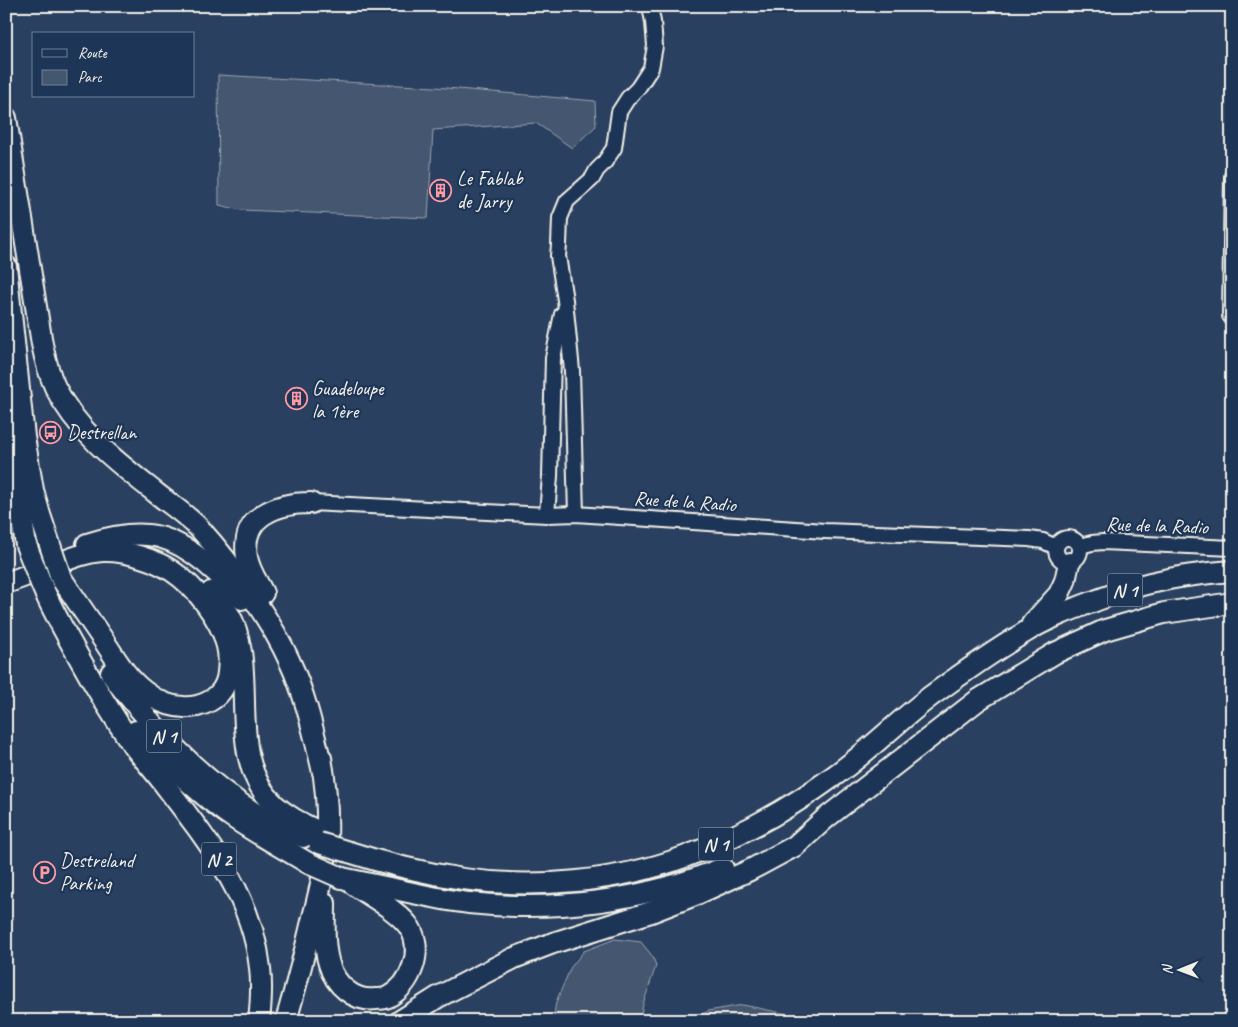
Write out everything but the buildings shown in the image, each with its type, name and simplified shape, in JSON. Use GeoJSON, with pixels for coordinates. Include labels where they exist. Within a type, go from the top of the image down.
{"type":"FeatureCollection","features":[{"type":"Feature","properties":{"kind":"highway"},"geometry":{"type":"LineString","coordinates":[[6,118],[42,344],[46,362],[55,386],[69,411],[94,441],[119,464],[190,519],[236,572],[276,632],[289,660],[309,713],[323,772]]}},
{"type":"Feature","properties":{"kind":"highway","name":"N 1"},"geometry":{"type":"LineString","coordinates":[[6,266],[24,437],[33,490],[61,578],[86,634],[129,697],[182,755],[240,804],[318,850],[342,878],[443,899],[470,903],[508,905],[592,902],[637,895],[698,878],[761,852],[826,818],[978,700],[1054,653],[1105,630],[1122,625],[1164,613],[1232,602]]}},
{"type":"Feature","properties":{"kind":"highway","name":"N 1"},"geometry":{"type":"LineString","coordinates":[[6,421],[26,545],[50,605],[84,666],[127,721],[165,761],[193,787],[226,813],[318,850],[349,848],[401,866],[464,879],[510,883],[563,882],[637,871],[683,858],[729,838],[802,798],[835,776],[930,697],[1024,632],[1066,612],[1128,589],[1179,577],[1232,571]]}},
{"type":"Feature","properties":{"kind":"highway"},"geometry":{"type":"LineString","coordinates":[[6,482],[26,545]]}},
{"type":"Feature","properties":{"kind":"highway"},"geometry":{"type":"LineString","coordinates":[[286,1021],[320,888],[318,850],[327,840],[328,813],[313,711],[295,656],[250,567],[246,549],[252,524],[260,516],[278,507],[295,503],[311,503]]}},
{"type":"Feature","properties":{"kind":"highway"},"geometry":{"type":"LineString","coordinates":[[6,573],[93,542],[123,536],[148,535],[160,537],[186,549],[223,578],[252,612],[268,636],[292,681],[308,722],[323,772]]}},
{"type":"Feature","properties":{"kind":"highway"},"geometry":{"type":"LineString","coordinates":[[93,542],[122,541],[158,552],[178,564],[197,579],[230,616],[237,632],[242,655],[246,740],[252,770],[265,794],[273,804],[290,817],[318,850],[326,952],[329,966],[337,982],[347,992],[366,1000],[386,998],[396,991],[413,968],[416,943],[410,929],[400,916],[342,878]]}},
{"type":"Feature","properties":{"kind":"highway"},"geometry":{"type":"LineString","coordinates":[[6,583],[77,555],[97,552],[118,552],[160,564],[173,571],[198,595],[219,626],[227,647],[228,658],[228,675],[223,688],[214,699],[199,706],[190,707],[161,702],[144,692],[116,660],[61,578]]}},
{"type":"Feature","properties":{"kind":"highway"},"geometry":{"type":"LineString","coordinates":[[1024,632],[1059,594],[1065,581],[1069,563]]}},
{"type":"Feature","properties":{"kind":"highway","name":"N 2"},"geometry":{"type":"LineString","coordinates":[[84,666],[104,702],[132,744],[216,853],[236,888],[249,918],[258,954],[261,987],[259,1021]]}},
{"type":"Feature","properties":{"kind":"highway"},"geometry":{"type":"LineString","coordinates":[[400,1021],[438,997],[514,958],[651,912],[695,895],[750,870],[795,846],[826,818]]}},
{"type":"Feature","properties":{"kind":"street"},"geometry":{"type":"LineString","coordinates":[[576,514],[572,370],[565,300],[558,256],[560,218],[567,201],[592,179],[614,148],[619,112],[651,68],[655,46],[650,6]]}},
{"type":"Feature","properties":{"kind":"street"},"geometry":{"type":"LineString","coordinates":[[1230,316],[1232,176]]}},
{"type":"Feature","properties":{"kind":"street"},"geometry":{"type":"LineString","coordinates":[[547,515],[550,476],[553,358],[565,300]]}},
{"type":"Feature","properties":{"kind":"street","name":"Rue de la Radio"},"geometry":{"type":"LineString","coordinates":[[311,503],[547,515],[576,514],[825,531],[1029,539],[1056,547],[1060,540],[1068,538],[1075,540],[1080,546],[1081,552],[1075,562],[1069,563]]}},
{"type":"Feature","properties":{"kind":"street","name":"Rue de la Radio"},"geometry":{"type":"LineString","coordinates":[[1080,546],[1103,542],[1232,548]]}},
{"type":"Feature","properties":{"kind":"street"},"geometry":{"type":"LineString","coordinates":[[1056,547],[1058,558],[1063,562],[1069,563]]}},
{"type":"Feature","properties":{"kind":"green space"},"geometry":{"type":"Polygon","coordinates":[[[218,75],[435,87],[595,101],[596,126],[572,148],[536,123],[433,130],[428,218],[241,210],[219,205],[218,75]]]}},
{"type":"Feature","properties":{"kind":"green space"},"geometry":{"type":"Polygon","coordinates":[[[615,939],[641,942],[653,957],[656,966],[643,1004],[640,1021],[553,1021],[556,1002],[571,967],[584,951],[615,939]]]}},
{"type":"Feature","properties":{"kind":"green space"},"geometry":{"type":"Polygon","coordinates":[[[743,1005],[792,1015],[799,1021],[691,1021],[708,1011],[743,1005]]]}},
{"type":"Feature","properties":{"kind":"place","name":"Le Fablab de Jarry"},"geometry":{"type":"Point","coordinates":[441,190]}},
{"type":"Feature","properties":{"kind":"place","name":"Guadeloupe la 1ère"},"geometry":{"type":"Point","coordinates":[296,399]}},
{"type":"Feature","properties":{"kind":"place","name":"Destrellan"},"geometry":{"type":"Point","coordinates":[51,432]}},
{"type":"Feature","properties":{"kind":"place","name":"Destreland Parking"},"geometry":{"type":"Point","coordinates":[44,872]}}]}
